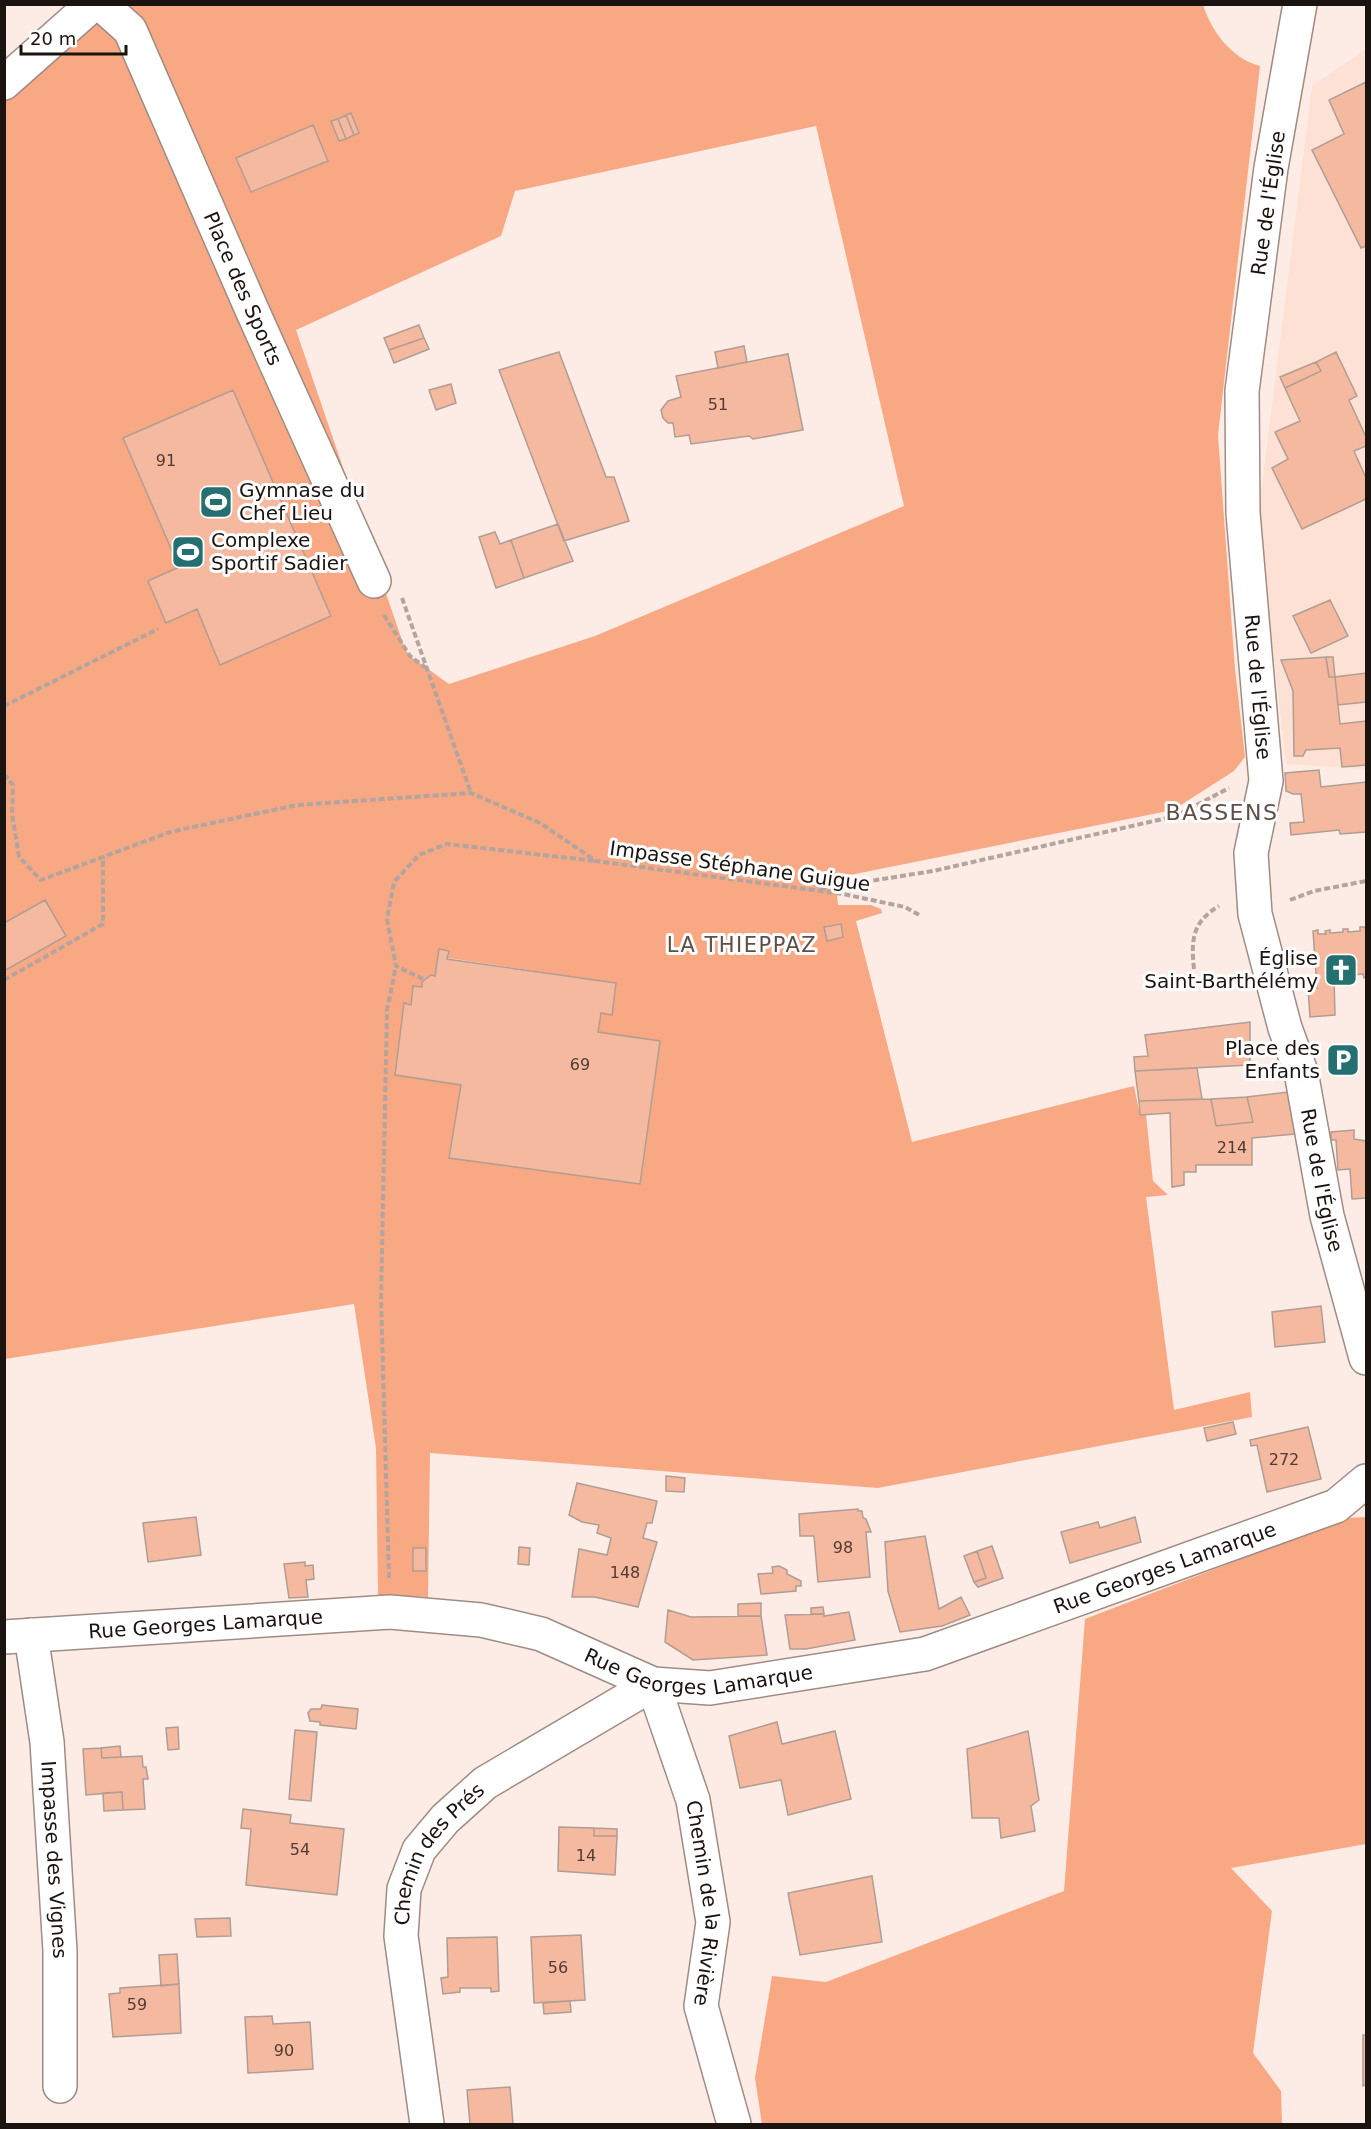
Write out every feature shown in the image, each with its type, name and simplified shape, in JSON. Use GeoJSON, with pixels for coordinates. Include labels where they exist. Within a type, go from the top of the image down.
{"type":"FeatureCollection","features":[{"type":"Feature","properties":{"kind":"street"},"geometry":{"type":"LineString","coordinates":[[4,83],[93,4]]}},
{"type":"Feature","properties":{"kind":"street","name":"Place des Sports"},"geometry":{"type":"LineString","coordinates":[[100,4],[130,30],[252,310],[387,588]]}},
{"type":"Feature","properties":{"kind":"street","name":"Rue de l'Église"},"geometry":{"type":"LineString","coordinates":[[1300,4],[1271,168],[1242,391],[1243,513],[1266,781],[1251,853],[1255,901],[1285,1028],[1301,1072],[1327,1216],[1366,1358]]}},
{"type":"Feature","properties":{"kind":"street","name":"Rue Georges Lamarque"},"geometry":{"type":"LineString","coordinates":[[18,1636],[390,1611],[481,1620],[541,1634],[653,1684],[710,1688],[925,1654],[1336,1506],[1366,1481]]}},
{"type":"Feature","properties":{"kind":"street","name":"Impasse des Vignes"},"geometry":{"type":"LineString","coordinates":[[18,1636],[47,1742],[60,1951],[60,2086]]}},
{"type":"Feature","properties":{"kind":"street","name":"Chemin des Prés"},"geometry":{"type":"LineString","coordinates":[[427,2124],[401,1936],[404,1889],[419,1850],[445,1819],[485,1783],[653,1684]]}},
{"type":"Feature","properties":{"kind":"street","name":"Chemin de la Rivière"},"geometry":{"type":"LineString","coordinates":[[653,1684],[693,1800],[713,1922],[701,2006],[734,2124]]}},
{"type":"Feature","properties":{"kind":"path"},"geometry":{"type":"LineString","coordinates":[[387,588],[428,669],[471,793]]}},
{"type":"Feature","properties":{"kind":"path"},"geometry":{"type":"LineString","coordinates":[[384,615],[410,656],[428,669]]}},
{"type":"Feature","properties":{"kind":"path"},"geometry":{"type":"LineString","coordinates":[[4,706],[158,629]]}},
{"type":"Feature","properties":{"kind":"path","name":"Impasse Stéphane Guigue"},"geometry":{"type":"LineString","coordinates":[[4,774],[13,785],[12,814],[19,857],[40,880],[170,832],[297,805],[471,793],[540,823],[596,861],[813,890],[905,907],[921,916]]}},
{"type":"Feature","properties":{"kind":"path"},"geometry":{"type":"LineString","coordinates":[[813,890],[933,872],[1176,816],[1226,790],[1238,781],[1266,781]]}},
{"type":"Feature","properties":{"kind":"path"},"geometry":{"type":"LineString","coordinates":[[390,1611],[381,1300],[387,1010],[396,966],[387,919],[394,882],[419,855],[447,844],[596,861]]}},
{"type":"Feature","properties":{"kind":"path"},"geometry":{"type":"LineString","coordinates":[[4,980],[103,924],[104,856]]}},
{"type":"Feature","properties":{"kind":"path"},"geometry":{"type":"LineString","coordinates":[[1194,969],[1192,947],[1199,924],[1208,913],[1255,901],[1366,881]]}},
{"type":"Feature","properties":{"kind":"path"},"geometry":{"type":"LineString","coordinates":[[396,966],[423,978]]}},
{"type":"Feature","properties":{"kind":"shaded area"},"geometry":{"type":"Polygon","coordinates":[[[116,5],[1203,5],[1224,43],[1240,57],[1260,66],[1218,435],[1235,669],[1245,757],[1234,771],[1173,810],[835,878],[838,905],[871,905],[881,909],[882,913],[856,921],[912,1142],[1134,1086],[1140,1115],[1146,1115],[1153,1181],[1168,1195],[1146,1197],[1174,1410],[1250,1392],[1252,1417],[878,1488],[430,1453],[428,1597],[378,1595],[376,1448],[354,1304],[5,1359],[4,102],[116,5]],[[816,126],[515,191],[501,236],[296,330],[405,649],[410,656],[449,684],[595,636],[904,506],[816,126]],[[439,950],[435,976],[423,982],[422,987],[413,986],[411,1005],[405,1003],[461,1085],[449,1158],[598,1032],[601,1013],[612,1015],[616,983],[448,958],[449,951],[439,950]]]}},
{"type":"Feature","properties":{"kind":"shaded area"},"geometry":{"type":"Polygon","coordinates":[[[1366,49],[1366,769],[1286,764],[1258,517],[1312,86],[1366,49]]]}},
{"type":"Feature","properties":{"kind":"shaded area"},"geometry":{"type":"Polygon","coordinates":[[[1366,1517],[1366,1844],[1231,1868],[1272,1911],[1253,2053],[1281,2091],[1282,2124],[762,2124],[755,2078],[772,1976],[826,1982],[1064,1891],[1085,1619],[1347,1518],[1366,1517]]]}},
{"type":"Feature","properties":{"kind":"building"},"geometry":{"type":"Polygon","coordinates":[[[1366,82],[1366,246],[1361,248],[1312,150],[1344,134],[1329,100],[1366,82]]]}},
{"type":"Feature","properties":{"kind":"building"},"geometry":{"type":"Polygon","coordinates":[[[351,113],[359,133],[354,135],[346,115],[351,113]]]}},
{"type":"Feature","properties":{"kind":"building"},"geometry":{"type":"Polygon","coordinates":[[[346,115],[354,135],[346,139],[338,119],[346,115]]]}},
{"type":"Feature","properties":{"kind":"building"},"geometry":{"type":"Polygon","coordinates":[[[338,119],[346,139],[339,141],[331,121],[338,119]]]}},
{"type":"Feature","properties":{"kind":"building"},"geometry":{"type":"Polygon","coordinates":[[[313,125],[328,161],[251,192],[236,158],[313,125]]]}},
{"type":"Feature","properties":{"kind":"building"},"geometry":{"type":"Polygon","coordinates":[[[419,325],[424,338],[389,350],[384,338],[419,325]]]}},
{"type":"Feature","properties":{"kind":"building"},"geometry":{"type":"Polygon","coordinates":[[[424,338],[429,349],[394,363],[389,350],[424,338]]]}},
{"type":"Feature","properties":{"kind":"building"},"geometry":{"type":"Polygon","coordinates":[[[744,346],[747,362],[718,368],[715,352],[744,346]]]}},
{"type":"Feature","properties":{"kind":"building"},"geometry":{"type":"Polygon","coordinates":[[[559,352],[606,477],[614,477],[629,521],[564,541],[499,370],[559,352]]]}},
{"type":"Feature","properties":{"kind":"building"},"geometry":{"type":"Polygon","coordinates":[[[1336,352],[1357,396],[1349,400],[1366,437],[1366,446],[1354,451],[1366,478],[1366,499],[1302,529],[1272,468],[1288,459],[1275,432],[1300,421],[1285,388],[1321,371],[1316,362],[1336,352]]]}},
{"type":"Feature","properties":{"kind":"building"},"geometry":{"type":"Polygon","coordinates":[[[788,354],[803,430],[753,439],[749,436],[691,444],[689,435],[675,437],[673,423],[668,423],[663,418],[661,410],[668,401],[681,397],[676,376],[788,354]]]}},
{"type":"Feature","properties":{"kind":"building"},"geometry":{"type":"Polygon","coordinates":[[[1316,362],[1321,371],[1285,388],[1280,377],[1316,362]]]}},
{"type":"Feature","properties":{"kind":"building"},"geometry":{"type":"Polygon","coordinates":[[[451,384],[456,403],[436,410],[429,390],[451,384]]]}},
{"type":"Feature","properties":{"kind":"building","name":"Gymnase du Chef Lieu"},"geometry":{"type":"Polygon","coordinates":[[[233,390],[331,616],[220,665],[197,609],[166,623],[148,581],[179,567],[123,438],[233,390]]]}},
{"type":"Feature","properties":{"kind":"building"},"geometry":{"type":"Polygon","coordinates":[[[558,524],[573,561],[524,578],[511,540],[558,524]]]}},
{"type":"Feature","properties":{"kind":"building"},"geometry":{"type":"Polygon","coordinates":[[[495,532],[500,544],[511,540],[524,578],[496,588],[479,537],[495,532]]]}},
{"type":"Feature","properties":{"kind":"building"},"geometry":{"type":"Polygon","coordinates":[[[1330,600],[1348,636],[1311,653],[1293,616],[1330,600]]]}},
{"type":"Feature","properties":{"kind":"building"},"geometry":{"type":"Polygon","coordinates":[[[1326,657],[1333,657],[1335,677],[1329,677],[1326,657]]]}},
{"type":"Feature","properties":{"kind":"building"},"geometry":{"type":"Polygon","coordinates":[[[1326,657],[1329,677],[1335,677],[1340,724],[1366,721],[1366,765],[1342,767],[1340,748],[1306,750],[1303,756],[1294,756],[1293,691],[1281,660],[1326,657]]]}},
{"type":"Feature","properties":{"kind":"building"},"geometry":{"type":"Polygon","coordinates":[[[1366,673],[1366,702],[1338,705],[1335,677],[1366,673]]]}},
{"type":"Feature","properties":{"kind":"building"},"geometry":{"type":"Polygon","coordinates":[[[1319,770],[1321,787],[1366,782],[1366,832],[1340,834],[1339,830],[1291,835],[1290,823],[1304,822],[1301,794],[1286,791],[1285,773],[1319,770]]]}},
{"type":"Feature","properties":{"kind":"building"},"geometry":{"type":"Polygon","coordinates":[[[45,900],[66,936],[4,971],[4,923],[45,900]]]}},
{"type":"Feature","properties":{"kind":"building"},"geometry":{"type":"Polygon","coordinates":[[[841,924],[843,937],[827,941],[824,927],[841,924]]]}},
{"type":"Feature","properties":{"kind":"building","name":"Église Saint-Barthélémy"},"geometry":{"type":"Polygon","coordinates":[[[1360,927],[1365,927],[1366,931],[1366,977],[1364,978],[1363,974],[1352,975],[1352,979],[1347,979],[1347,975],[1334,976],[1335,1015],[1310,1017],[1308,988],[1317,988],[1313,931],[1318,930],[1318,934],[1326,934],[1325,931],[1330,930],[1330,933],[1343,932],[1343,929],[1348,929],[1348,932],[1360,931],[1360,927]]]}},
{"type":"Feature","properties":{"kind":"building"},"geometry":{"type":"Polygon","coordinates":[[[439,949],[449,951],[447,959],[616,983],[612,1015],[601,1013],[598,1032],[660,1041],[640,1184],[449,1158],[461,1085],[395,1075],[404,1003],[411,1005],[413,986],[422,987],[422,982],[431,975],[435,976],[439,949]]]}},
{"type":"Feature","properties":{"kind":"building"},"geometry":{"type":"Polygon","coordinates":[[[1250,1022],[1250,1065],[1135,1071],[1134,1057],[1148,1056],[1145,1035],[1250,1022]]]}},
{"type":"Feature","properties":{"kind":"building"},"geometry":{"type":"Polygon","coordinates":[[[1197,1068],[1202,1099],[1139,1101],[1135,1071],[1197,1068]]]}},
{"type":"Feature","properties":{"kind":"building"},"geometry":{"type":"Polygon","coordinates":[[[1288,1092],[1295,1134],[1252,1138],[1252,1165],[1196,1165],[1196,1172],[1184,1172],[1184,1185],[1172,1187],[1170,1113],[1140,1115],[1139,1101],[1211,1099],[1216,1126],[1253,1122],[1247,1097],[1288,1092]]]}},
{"type":"Feature","properties":{"kind":"building"},"geometry":{"type":"Polygon","coordinates":[[[1247,1097],[1253,1122],[1216,1126],[1211,1099],[1247,1097]]]}},
{"type":"Feature","properties":{"kind":"building"},"geometry":{"type":"Polygon","coordinates":[[[1354,1130],[1354,1139],[1366,1141],[1366,1198],[1352,1199],[1350,1169],[1338,1170],[1336,1140],[1331,1140],[1331,1132],[1354,1130]]]}},
{"type":"Feature","properties":{"kind":"building"},"geometry":{"type":"Polygon","coordinates":[[[1321,1306],[1325,1342],[1275,1347],[1272,1312],[1321,1306]]]}},
{"type":"Feature","properties":{"kind":"building"},"geometry":{"type":"Polygon","coordinates":[[[1233,1422],[1236,1434],[1207,1441],[1204,1428],[1233,1422]]]}},
{"type":"Feature","properties":{"kind":"building"},"geometry":{"type":"Polygon","coordinates":[[[1308,1427],[1321,1479],[1267,1492],[1257,1445],[1251,1446],[1250,1440],[1308,1427]]]}},
{"type":"Feature","properties":{"kind":"building"},"geometry":{"type":"Polygon","coordinates":[[[666,1476],[685,1478],[684,1492],[666,1491],[666,1476]]]}},
{"type":"Feature","properties":{"kind":"building"},"geometry":{"type":"Polygon","coordinates":[[[577,1483],[657,1501],[652,1523],[647,1523],[643,1538],[657,1542],[638,1607],[595,1597],[572,1597],[579,1549],[607,1555],[611,1538],[597,1533],[599,1525],[582,1522],[569,1515],[577,1483]]]}},
{"type":"Feature","properties":{"kind":"building"},"geometry":{"type":"Polygon","coordinates":[[[858,1509],[862,1511],[863,1518],[866,1519],[871,1532],[866,1532],[870,1577],[818,1582],[814,1536],[800,1536],[799,1514],[858,1509]]]}},
{"type":"Feature","properties":{"kind":"building"},"geometry":{"type":"Polygon","coordinates":[[[196,1517],[201,1555],[148,1562],[143,1523],[196,1517]]]}},
{"type":"Feature","properties":{"kind":"building"},"geometry":{"type":"Polygon","coordinates":[[[1135,1517],[1141,1542],[1070,1563],[1061,1532],[1098,1522],[1100,1528],[1135,1517]]]}},
{"type":"Feature","properties":{"kind":"building"},"geometry":{"type":"Polygon","coordinates":[[[925,1536],[939,1609],[961,1597],[970,1615],[942,1626],[900,1632],[888,1591],[885,1542],[925,1536]]]}},
{"type":"Feature","properties":{"kind":"building"},"geometry":{"type":"Polygon","coordinates":[[[992,1546],[1003,1578],[978,1587],[974,1582],[986,1578],[977,1551],[992,1546]]]}},
{"type":"Feature","properties":{"kind":"building"},"geometry":{"type":"Polygon","coordinates":[[[519,1547],[530,1548],[529,1565],[518,1564],[519,1547]]]}},
{"type":"Feature","properties":{"kind":"building"},"geometry":{"type":"Polygon","coordinates":[[[413,1548],[426,1548],[426,1571],[413,1571],[413,1548]]]}},
{"type":"Feature","properties":{"kind":"building"},"geometry":{"type":"Polygon","coordinates":[[[977,1551],[986,1578],[974,1582],[964,1556],[977,1551]]]}},
{"type":"Feature","properties":{"kind":"building"},"geometry":{"type":"Polygon","coordinates":[[[305,1562],[305,1566],[313,1565],[314,1579],[306,1580],[308,1597],[289,1598],[284,1564],[305,1562]]]}},
{"type":"Feature","properties":{"kind":"building"},"geometry":{"type":"Polygon","coordinates":[[[779,1566],[787,1570],[787,1574],[801,1581],[801,1586],[796,1586],[796,1591],[761,1594],[758,1574],[773,1573],[772,1567],[779,1566]]]}},
{"type":"Feature","properties":{"kind":"building"},"geometry":{"type":"Polygon","coordinates":[[[761,1603],[761,1616],[738,1616],[738,1604],[761,1603]]]}},
{"type":"Feature","properties":{"kind":"building"},"geometry":{"type":"Polygon","coordinates":[[[823,1607],[824,1614],[811,1614],[811,1608],[823,1607]]]}},
{"type":"Feature","properties":{"kind":"building"},"geometry":{"type":"Polygon","coordinates":[[[668,1610],[691,1617],[761,1616],[767,1655],[693,1660],[665,1642],[668,1610]]]}},
{"type":"Feature","properties":{"kind":"building"},"geometry":{"type":"Polygon","coordinates":[[[849,1612],[855,1640],[806,1649],[790,1649],[785,1615],[824,1614],[824,1616],[849,1612]]]}},
{"type":"Feature","properties":{"kind":"building"},"geometry":{"type":"Polygon","coordinates":[[[322,1705],[358,1709],[356,1729],[320,1725],[320,1722],[310,1721],[308,1713],[311,1709],[321,1709],[322,1705]]]}},
{"type":"Feature","properties":{"kind":"building"},"geometry":{"type":"Polygon","coordinates":[[[777,1722],[782,1744],[835,1731],[851,1799],[788,1815],[781,1780],[740,1788],[729,1736],[777,1722]]]}},
{"type":"Feature","properties":{"kind":"building"},"geometry":{"type":"Polygon","coordinates":[[[178,1727],[179,1749],[168,1750],[166,1728],[178,1727]]]}},
{"type":"Feature","properties":{"kind":"building"},"geometry":{"type":"Polygon","coordinates":[[[295,1730],[317,1732],[311,1801],[289,1799],[295,1730]]]}},
{"type":"Feature","properties":{"kind":"building"},"geometry":{"type":"Polygon","coordinates":[[[1028,1731],[1039,1800],[1031,1806],[1035,1831],[1001,1838],[999,1818],[972,1818],[967,1749],[1028,1731]]]}},
{"type":"Feature","properties":{"kind":"building"},"geometry":{"type":"Polygon","coordinates":[[[120,1746],[121,1757],[102,1758],[101,1748],[120,1746]]]}},
{"type":"Feature","properties":{"kind":"building"},"geometry":{"type":"Polygon","coordinates":[[[101,1748],[102,1758],[142,1756],[143,1767],[146,1767],[148,1779],[143,1779],[145,1809],[123,1810],[122,1792],[86,1795],[83,1749],[101,1748]]]}},
{"type":"Feature","properties":{"kind":"building"},"geometry":{"type":"Polygon","coordinates":[[[122,1792],[123,1810],[104,1811],[103,1793],[122,1792]]]}},
{"type":"Feature","properties":{"kind":"building"},"geometry":{"type":"Polygon","coordinates":[[[243,1809],[291,1815],[290,1823],[344,1829],[337,1895],[246,1885],[251,1829],[241,1828],[243,1809]]]}},
{"type":"Feature","properties":{"kind":"building"},"geometry":{"type":"Polygon","coordinates":[[[559,1827],[594,1828],[594,1836],[617,1836],[615,1875],[558,1871],[559,1827]]]}},
{"type":"Feature","properties":{"kind":"building"},"geometry":{"type":"Polygon","coordinates":[[[594,1828],[617,1829],[617,1836],[594,1836],[594,1828]]]}},
{"type":"Feature","properties":{"kind":"building"},"geometry":{"type":"Polygon","coordinates":[[[872,1876],[882,1942],[800,1955],[788,1893],[872,1876]]]}},
{"type":"Feature","properties":{"kind":"building"},"geometry":{"type":"Polygon","coordinates":[[[230,1918],[231,1936],[197,1937],[195,1919],[230,1918]]]}},
{"type":"Feature","properties":{"kind":"building"},"geometry":{"type":"Polygon","coordinates":[[[581,1935],[585,2000],[534,2003],[531,1937],[581,1935]]]}},
{"type":"Feature","properties":{"kind":"building"},"geometry":{"type":"Polygon","coordinates":[[[497,1937],[499,1991],[491,1992],[491,1988],[460,1988],[460,1992],[443,1994],[441,1978],[448,1977],[447,1938],[497,1937]]]}},
{"type":"Feature","properties":{"kind":"building"},"geometry":{"type":"Polygon","coordinates":[[[177,1954],[179,1984],[161,1986],[159,1955],[177,1954]]]}},
{"type":"Feature","properties":{"kind":"building"},"geometry":{"type":"Polygon","coordinates":[[[179,1984],[181,2033],[113,2037],[109,1994],[120,1993],[120,1988],[179,1984]]]}},
{"type":"Feature","properties":{"kind":"building"},"geometry":{"type":"Polygon","coordinates":[[[570,2001],[571,2012],[544,2014],[543,2003],[570,2001]]]}},
{"type":"Feature","properties":{"kind":"building"},"geometry":{"type":"Polygon","coordinates":[[[272,2016],[273,2024],[310,2022],[313,2069],[248,2073],[245,2017],[272,2016]]]}},
{"type":"Feature","properties":{"kind":"building"},"geometry":{"type":"Polygon","coordinates":[[[1363,2035],[1366,2035],[1366,2085],[1363,2086],[1363,2035]]]}},
{"type":"Feature","properties":{"kind":"building"},"geometry":{"type":"Polygon","coordinates":[[[510,2087],[513,2124],[470,2124],[467,2090],[510,2087]]]}},
{"type":"Feature","properties":{"kind":"place","name":"Gymnase du Chef Lieu"},"geometry":{"type":"Point","coordinates":[216,502]}},
{"type":"Feature","properties":{"kind":"place","name":"Complexe Sportif Sadier"},"geometry":{"type":"Point","coordinates":[188,552]}},
{"type":"Feature","properties":{"kind":"place","name":"Église Saint-Barthélémy"},"geometry":{"type":"Point","coordinates":[1341,970]}},
{"type":"Feature","properties":{"kind":"place","name":"Place des Enfants"},"geometry":{"type":"Point","coordinates":[1343,1060]}},
{"type":"Feature","properties":{"kind":"district","name":"BASSENS"},"geometry":{"type":"Point","coordinates":[1222,812]}},
{"type":"Feature","properties":{"kind":"district","name":"LA THIEPPAZ"},"geometry":{"type":"Point","coordinates":[742,945]}}]}
